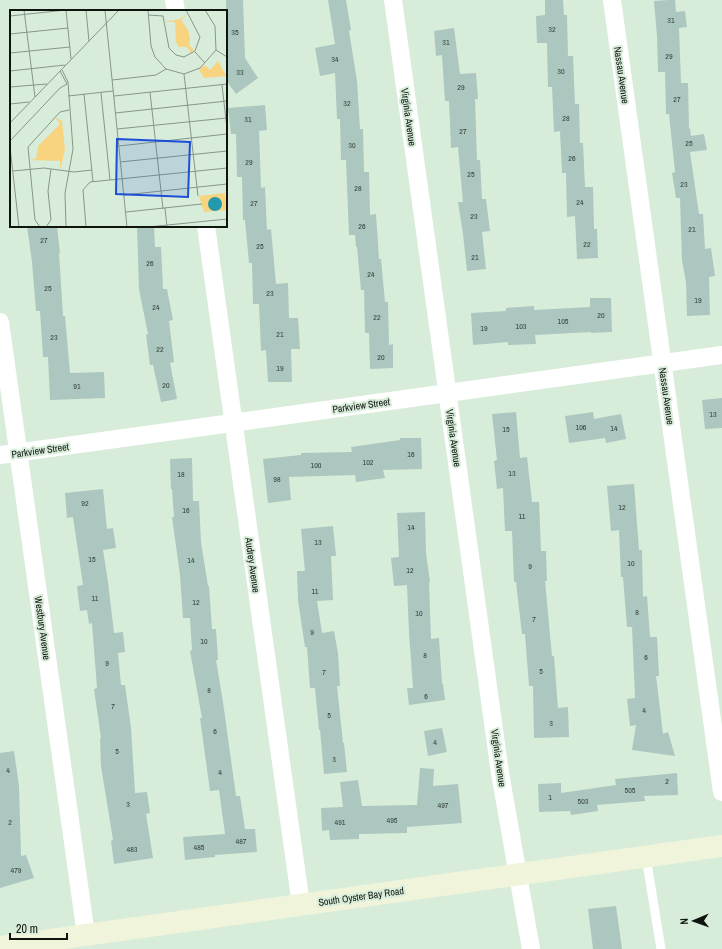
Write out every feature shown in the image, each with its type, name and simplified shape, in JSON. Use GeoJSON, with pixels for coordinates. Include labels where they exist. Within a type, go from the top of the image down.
{"type":"FeatureCollection","features":[{"type":"Feature","properties":{"kind":"main road","name":"South Oyster Bay Road"},"geometry":{"type":"LineString","coordinates":[[0,947],[722,846]]}},
{"type":"Feature","properties":{"kind":"street"},"geometry":{"type":"LineString","coordinates":[[174,0],[176,10]]}},
{"type":"Feature","properties":{"kind":"street","name":"Virginia Avenue"},"geometry":{"type":"LineString","coordinates":[[393,0],[500,772],[531,949]]}},
{"type":"Feature","properties":{"kind":"street","name":"Nassau Avenue"},"geometry":{"type":"LineString","coordinates":[[612,0],[722,792]]}},
{"type":"Feature","properties":{"kind":"street","name":"Audrey Avenue"},"geometry":{"type":"LineString","coordinates":[[206,227],[301,905]]}},
{"type":"Feature","properties":{"kind":"street","name":"Westbury Avenue"},"geometry":{"type":"LineString","coordinates":[[0,322],[86,935]]}},
{"type":"Feature","properties":{"kind":"street","name":"Parkview Street"},"geometry":{"type":"LineString","coordinates":[[0,455],[722,355]]}},
{"type":"Feature","properties":{"kind":"lane"},"geometry":{"type":"LineString","coordinates":[[646,856],[661,949]]}},
{"type":"Feature","properties":{"kind":"building"},"geometry":{"type":"Polygon","coordinates":[[[226,0],[243,0],[245,58],[258,78],[236,94],[227,81],[226,0]]]}},
{"type":"Feature","properties":{"kind":"building"},"geometry":{"type":"Polygon","coordinates":[[[328,0],[346,0],[357,81],[360,129],[363,129],[364,172],[369,172],[370,215],[376,214],[379,259],[381,259],[385,302],[388,302],[389,345],[393,344],[393,368],[370,369],[369,333],[365,333],[364,290],[361,290],[355,235],[349,235],[346,160],[341,160],[340,119],[337,119],[335,73],[320,76],[315,48],[335,44],[328,0]]]}},
{"type":"Feature","properties":{"kind":"building"},"geometry":{"type":"Polygon","coordinates":[[[545,0],[563,0],[564,15],[567,15],[568,56],[573,56],[575,104],[579,104],[580,143],[583,143],[585,187],[593,187],[594,229],[597,229],[598,258],[577,259],[575,216],[567,217],[566,173],[562,173],[560,131],[554,132],[552,87],[548,87],[547,43],[537,43],[536,16],[545,15],[545,0]]]}},
{"type":"Feature","properties":{"kind":"building"},"geometry":{"type":"Polygon","coordinates":[[[675,0],[676,12],[685,11],[687,27],[679,28],[681,83],[688,83],[689,129],[690,128],[691,136],[704,134],[707,150],[690,152],[699,214],[703,214],[705,249],[711,248],[715,276],[709,277],[710,315],[687,316],[686,282],[682,260],[680,198],[676,198],[672,173],[675,172],[669,114],[666,114],[665,72],[658,72],[654,1],[675,0]]]}},
{"type":"Feature","properties":{"kind":"building"},"geometry":{"type":"Polygon","coordinates":[[[454,28],[460,74],[476,73],[478,99],[475,99],[477,160],[480,160],[482,199],[486,199],[490,231],[482,232],[486,269],[467,271],[458,202],[463,202],[458,147],[451,148],[449,101],[445,101],[442,55],[436,56],[434,31],[454,28]]]}},
{"type":"Feature","properties":{"kind":"building"},"geometry":{"type":"Polygon","coordinates":[[[265,105],[267,130],[259,131],[261,188],[265,187],[267,230],[271,229],[276,284],[288,283],[289,318],[298,318],[300,349],[291,349],[292,382],[268,382],[266,350],[261,351],[259,304],[253,304],[252,263],[249,263],[245,220],[243,220],[242,177],[237,177],[236,134],[231,134],[228,108],[265,105]]]}},
{"type":"Feature","properties":{"kind":"building"},"geometry":{"type":"Polygon","coordinates":[[[27,227],[57,227],[63,316],[65,316],[70,373],[104,372],[105,398],[50,400],[48,357],[43,357],[40,311],[36,311],[27,227]]]}},
{"type":"Feature","properties":{"kind":"building"},"geometry":{"type":"Polygon","coordinates":[[[137,227],[154,227],[155,247],[161,247],[163,289],[167,289],[173,320],[169,321],[174,362],[170,363],[177,399],[161,402],[153,365],[150,365],[146,335],[148,334],[139,289],[137,227]]]}},
{"type":"Feature","properties":{"kind":"building"},"geometry":{"type":"Polygon","coordinates":[[[590,298],[611,298],[612,332],[535,335],[536,344],[508,345],[508,342],[473,345],[471,313],[506,311],[506,308],[534,306],[534,310],[590,307],[590,298]]]}},
{"type":"Feature","properties":{"kind":"building"},"geometry":{"type":"Polygon","coordinates":[[[722,398],[722,428],[705,429],[702,400],[722,398]]]}},
{"type":"Feature","properties":{"kind":"building"},"geometry":{"type":"Polygon","coordinates":[[[516,412],[520,458],[527,457],[532,502],[539,502],[541,551],[546,551],[547,581],[545,581],[552,656],[554,656],[558,708],[568,707],[569,737],[534,738],[533,686],[529,686],[525,634],[522,634],[516,582],[514,582],[512,531],[505,531],[503,488],[497,489],[494,461],[497,460],[492,414],[516,412]]]}},
{"type":"Feature","properties":{"kind":"building"},"geometry":{"type":"Polygon","coordinates":[[[593,412],[594,419],[621,414],[626,439],[606,443],[605,438],[569,443],[565,416],[593,412]]]}},
{"type":"Feature","properties":{"kind":"building"},"geometry":{"type":"Polygon","coordinates":[[[400,438],[421,438],[422,469],[383,470],[385,478],[356,482],[355,475],[289,477],[291,500],[268,503],[263,459],[301,455],[301,453],[352,452],[351,447],[400,440],[400,438]]]}},
{"type":"Feature","properties":{"kind":"building"},"geometry":{"type":"Polygon","coordinates":[[[192,458],[193,501],[199,501],[201,542],[209,586],[212,629],[216,629],[218,660],[216,660],[236,796],[240,796],[245,829],[255,829],[257,852],[215,855],[215,857],[185,860],[183,837],[225,834],[219,790],[210,791],[200,718],[202,718],[190,651],[192,650],[190,618],[183,618],[180,575],[172,517],[174,517],[170,459],[192,458]]]}},
{"type":"Feature","properties":{"kind":"building"},"geometry":{"type":"Polygon","coordinates":[[[634,484],[639,550],[642,550],[643,597],[647,596],[650,637],[657,637],[659,676],[656,676],[663,734],[668,732],[675,756],[632,750],[636,725],[630,726],[627,699],[635,698],[632,627],[627,627],[623,577],[621,577],[619,530],[611,531],[607,486],[634,484]]]}},
{"type":"Feature","properties":{"kind":"building"},"geometry":{"type":"Polygon","coordinates":[[[103,489],[107,529],[113,528],[116,548],[103,550],[114,633],[123,632],[125,652],[118,653],[121,685],[125,685],[131,728],[135,793],[147,792],[150,813],[146,814],[153,858],[114,864],[111,841],[113,840],[101,766],[101,738],[94,689],[97,688],[92,623],[89,624],[87,610],[80,611],[77,586],[83,585],[73,517],[67,518],[65,493],[103,489]]]}},
{"type":"Feature","properties":{"kind":"building"},"geometry":{"type":"Polygon","coordinates":[[[425,512],[426,553],[430,582],[431,639],[439,638],[442,684],[445,700],[409,705],[407,688],[413,688],[407,585],[394,586],[391,558],[399,557],[397,513],[425,512]]]}},
{"type":"Feature","properties":{"kind":"building"},"geometry":{"type":"Polygon","coordinates":[[[333,526],[336,556],[331,556],[333,600],[317,601],[322,633],[334,631],[338,653],[340,686],[337,686],[347,772],[324,774],[315,688],[310,688],[307,647],[305,647],[298,600],[297,571],[305,571],[301,529],[333,526]]]}},
{"type":"Feature","properties":{"kind":"building"},"geometry":{"type":"Polygon","coordinates":[[[442,728],[447,752],[428,756],[424,731],[442,728]]]}},
{"type":"Feature","properties":{"kind":"building"},"geometry":{"type":"Polygon","coordinates":[[[14,751],[19,786],[21,856],[26,855],[34,878],[0,888],[0,753],[14,751]]]}},
{"type":"Feature","properties":{"kind":"building"},"geometry":{"type":"Polygon","coordinates":[[[420,768],[434,769],[433,786],[458,784],[462,823],[407,827],[407,833],[359,834],[359,839],[330,840],[329,830],[322,831],[321,808],[343,807],[340,782],[358,780],[362,806],[417,805],[420,768]]]}},
{"type":"Feature","properties":{"kind":"building"},"geometry":{"type":"Polygon","coordinates":[[[677,773],[678,795],[644,796],[645,801],[597,805],[598,811],[571,815],[570,811],[539,812],[538,784],[561,783],[561,793],[616,785],[615,779],[677,773]]]}},
{"type":"Feature","properties":{"kind":"building"},"geometry":{"type":"Polygon","coordinates":[[[616,906],[622,949],[593,949],[588,909],[616,906]]]}}]}
